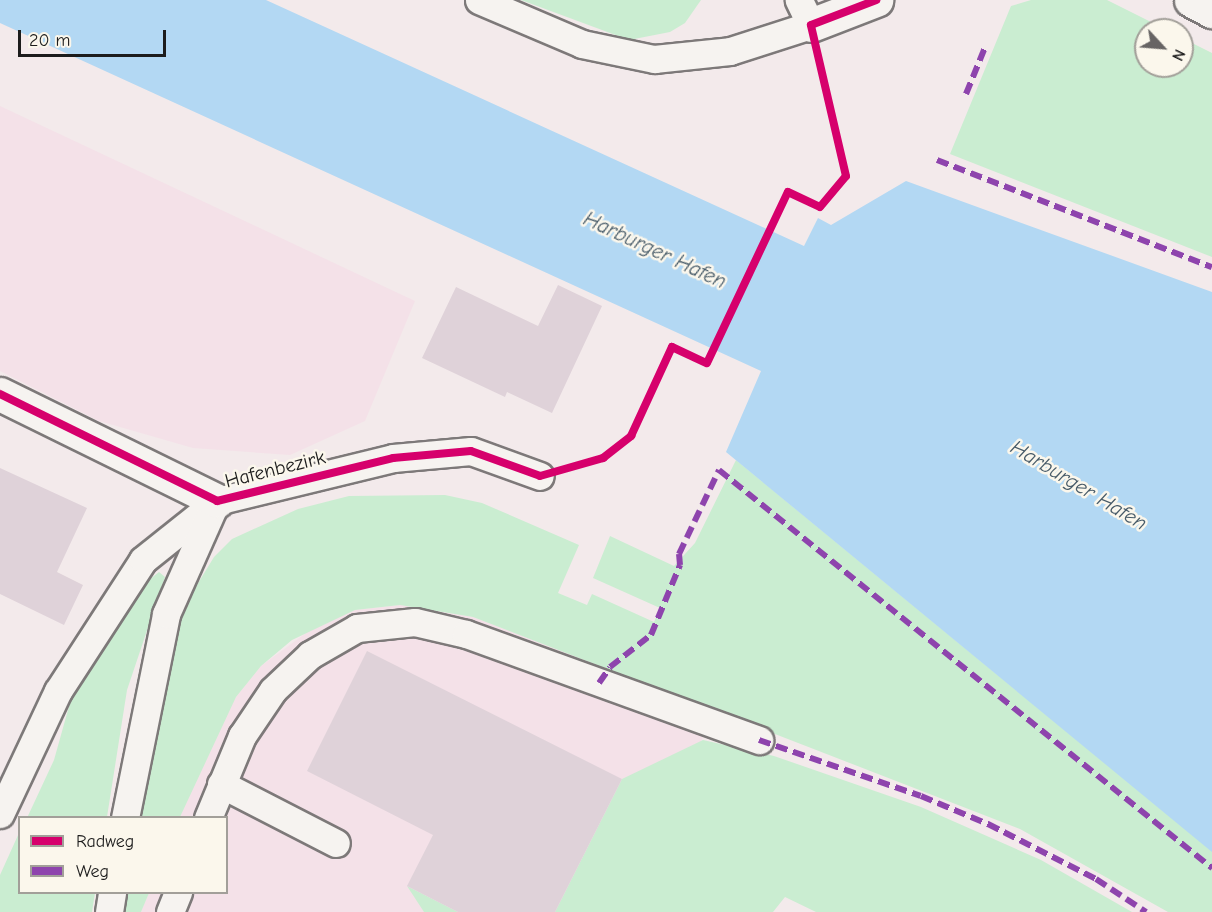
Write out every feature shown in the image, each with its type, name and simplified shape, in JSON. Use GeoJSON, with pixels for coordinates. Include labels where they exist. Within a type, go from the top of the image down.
{"type":"FeatureCollection","features":[{"type":"Feature","properties":{"kind":"street"},"geometry":{"type":"LineString","coordinates":[[805,12],[876,0]]}},
{"type":"Feature","properties":{"kind":"street"},"geometry":{"type":"LineString","coordinates":[[1191,0],[1212,11]]}},
{"type":"Feature","properties":{"kind":"street","name":"Hafenbezirk"},"geometry":{"type":"LineString","coordinates":[[0,394],[217,501]]}},
{"type":"Feature","properties":{"kind":"lane"},"geometry":{"type":"LineString","coordinates":[[479,0],[582,44],[654,59],[730,51],[805,12]]}},
{"type":"Feature","properties":{"kind":"lane","name":"Hafenbezirk"},"geometry":{"type":"LineString","coordinates":[[0,814],[58,691],[143,560],[217,501],[393,458],[471,451],[540,476]]}},
{"type":"Feature","properties":{"kind":"lane","name":"Hafenbezirk"},"geometry":{"type":"LineString","coordinates":[[125,816],[166,614],[217,501]]}},
{"type":"Feature","properties":{"kind":"lane"},"geometry":{"type":"LineString","coordinates":[[209,816],[242,736],[273,690],[310,654],[357,628],[415,622],[466,634],[759,740]]}},
{"type":"Feature","properties":{"kind":"lane"},"geometry":{"type":"LineString","coordinates":[[221,784],[336,843]]}},
{"type":"Feature","properties":{"kind":"lane"},"geometry":{"type":"LineString","coordinates":[[109,912],[112,894]]}},
{"type":"Feature","properties":{"kind":"lane"},"geometry":{"type":"LineString","coordinates":[[170,912],[177,894]]}},
{"type":"Feature","properties":{"kind":"shaded area"},"geometry":{"type":"Polygon","coordinates":[[[0,106],[415,301],[365,421],[290,455],[193,448],[99,421],[0,371],[0,106]]]}},
{"type":"Feature","properties":{"kind":"shaded area"},"geometry":{"type":"Polygon","coordinates":[[[400,605],[473,617],[716,710],[618,912],[141,912],[149,894],[228,894],[228,816],[180,816],[213,738],[236,697],[261,666],[317,625],[355,610],[400,605]]]}},
{"type":"Feature","properties":{"kind":"green space"},"geometry":{"type":"Polygon","coordinates":[[[521,0],[701,0],[685,23],[670,32],[629,40],[521,0]]]}},
{"type":"Feature","properties":{"kind":"green space"},"geometry":{"type":"Polygon","coordinates":[[[1031,0],[1107,0],[1143,18],[1134,18],[1134,78],[1194,78],[1194,44],[1212,53],[1212,257],[950,154],[1011,6],[1031,0]]]}},
{"type":"Feature","properties":{"kind":"green space"},"geometry":{"type":"Polygon","coordinates":[[[736,460],[1212,851],[1212,912],[1168,912],[1020,829],[473,617],[400,605],[355,610],[292,640],[261,666],[236,697],[180,816],[140,816],[171,643],[189,598],[214,557],[232,539],[298,509],[349,496],[445,495],[482,503],[579,545],[558,593],[587,605],[592,594],[654,622],[660,608],[593,578],[610,536],[674,566],[695,543],[736,460]]]}},
{"type":"Feature","properties":{"kind":"green space"},"geometry":{"type":"Polygon","coordinates":[[[159,572],[165,577],[127,690],[107,816],[28,816],[54,760],[73,692],[149,580],[159,572]]]}},
{"type":"Feature","properties":{"kind":"green space"},"geometry":{"type":"Polygon","coordinates":[[[703,740],[774,756],[921,807],[1041,860],[1132,912],[816,912],[785,897],[773,912],[555,912],[622,779],[703,740]]]}},
{"type":"Feature","properties":{"kind":"green space"},"geometry":{"type":"Polygon","coordinates":[[[18,835],[18,894],[95,894],[92,912],[0,912],[0,875],[18,835]]]}},
{"type":"Feature","properties":{"kind":"green space"},"geometry":{"type":"Polygon","coordinates":[[[407,886],[458,912],[424,912],[407,886]]]}},
{"type":"Feature","properties":{"kind":"green space"},"geometry":{"type":"Polygon","coordinates":[[[127,894],[149,894],[141,912],[124,912],[127,894]]]}},
{"type":"Feature","properties":{"kind":"water","name":"Harburger Hafen"},"geometry":{"type":"Polygon","coordinates":[[[0,0],[266,0],[804,246],[818,218],[831,225],[906,181],[1212,292],[1212,852],[726,452],[761,371],[0,23],[0,0]]]}},
{"type":"Feature","properties":{"kind":"building"},"geometry":{"type":"Polygon","coordinates":[[[558,285],[602,306],[552,413],[507,392],[505,397],[422,358],[456,287],[538,326],[558,285]]]}},
{"type":"Feature","properties":{"kind":"building"},"geometry":{"type":"Polygon","coordinates":[[[0,468],[87,508],[57,572],[83,585],[64,625],[0,594],[0,468]]]}},
{"type":"Feature","properties":{"kind":"building"},"geometry":{"type":"Polygon","coordinates":[[[367,651],[622,779],[555,912],[458,912],[407,886],[433,835],[307,771],[367,651]]]}},
{"type":"Feature","properties":{"kind":"marked path"},"geometry":{"type":"LineString","coordinates":[[966,94],[986,45]]}},
{"type":"Feature","properties":{"kind":"marked path"},"geometry":{"type":"LineString","coordinates":[[937,160],[1212,267]]}},
{"type":"Feature","properties":{"kind":"marked path"},"geometry":{"type":"LineString","coordinates":[[599,683],[610,667],[651,635],[680,565],[679,554],[719,470],[1212,868]]}},
{"type":"Feature","properties":{"kind":"marked path"},"geometry":{"type":"LineString","coordinates":[[759,740],[921,796],[988,824],[1096,879],[1146,912]]}},
{"type":"Feature","properties":{"kind":"cycle path"},"geometry":{"type":"LineString","coordinates":[[0,394],[217,501],[393,458],[471,451],[540,476],[603,458],[631,436],[672,347],[707,363],[788,192],[820,207],[846,176],[811,25],[876,0]]}}]}
